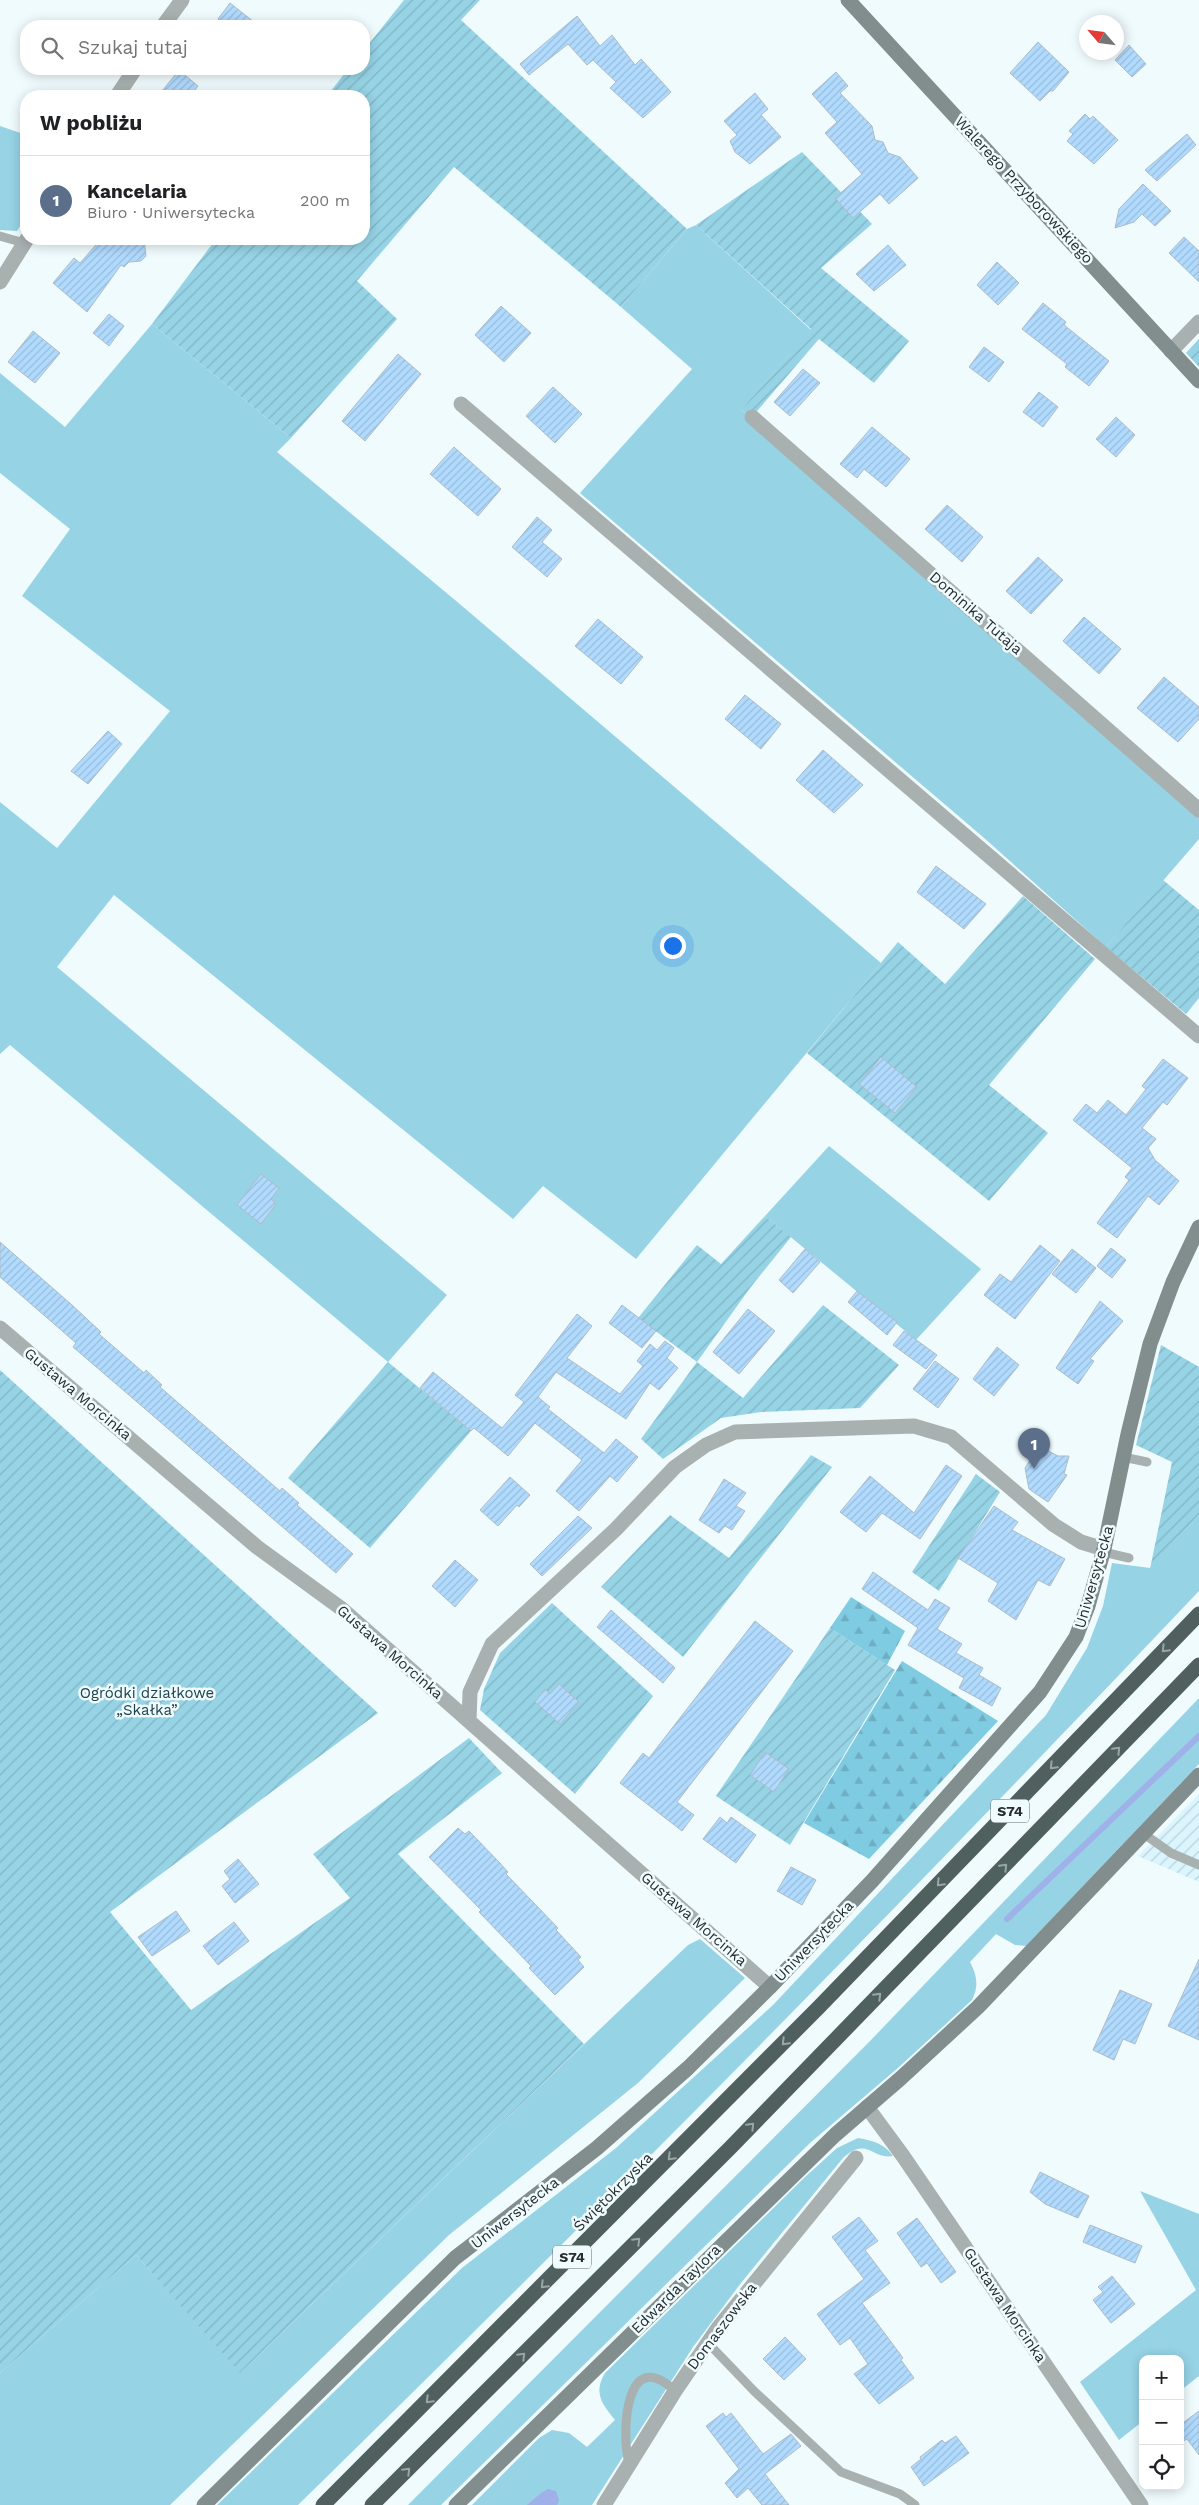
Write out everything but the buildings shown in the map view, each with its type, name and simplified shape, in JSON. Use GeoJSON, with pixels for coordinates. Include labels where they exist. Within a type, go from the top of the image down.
{"type":"FeatureCollection","features":[{"type":"Feature","properties":{"kind":"highway","name":"Świętokrzyska"},"geometry":{"type":"LineString","coordinates":[[323,2505],[819,2007],[1199,1614]]}},
{"type":"Feature","properties":{"kind":"highway","name":"S74"},"geometry":{"type":"LineString","coordinates":[[372,2505],[675,2204],[1199,1664]]}},
{"type":"Feature","properties":{"kind":"street"},"geometry":{"type":"LineString","coordinates":[[167,20],[182,0]]}},
{"type":"Feature","properties":{"kind":"street","name":"Walerego Przyborowskiego"},"geometry":{"type":"LineString","coordinates":[[848,0],[1199,381]]}},
{"type":"Feature","properties":{"kind":"street"},"geometry":{"type":"LineString","coordinates":[[121,90],[131,75]]}},
{"type":"Feature","properties":{"kind":"street"},"geometry":{"type":"LineString","coordinates":[[0,282],[23,245]]}},
{"type":"Feature","properties":{"kind":"street"},"geometry":{"type":"LineString","coordinates":[[1171,351],[1199,322]]}},
{"type":"Feature","properties":{"kind":"street"},"geometry":{"type":"LineString","coordinates":[[461,404],[1199,1036]]}},
{"type":"Feature","properties":{"kind":"street","name":"Dominika Tutaja"},"geometry":{"type":"LineString","coordinates":[[752,416],[1199,810]]}},
{"type":"Feature","properties":{"kind":"street","name":"Uniwersytecka"},"geometry":{"type":"LineString","coordinates":[[204,2505],[455,2258],[598,2148],[688,2068],[770,1987],[872,1880],[1040,1692],[1076,1637],[1088,1606],[1104,1550],[1123,1457],[1150,1344],[1172,1282],[1199,1227]]}},
{"type":"Feature","properties":{"kind":"street","name":"Gustawa Morcinka"},"geometry":{"type":"LineString","coordinates":[[0,1328],[257,1547],[342,1609],[770,1987]]}},
{"type":"Feature","properties":{"kind":"street"},"geometry":{"type":"LineString","coordinates":[[469,1722],[470,1692],[492,1644],[616,1529],[675,1467],[706,1445],[735,1432],[914,1426],[951,1438],[1054,1525],[1081,1542],[1104,1550]]}},
{"type":"Feature","properties":{"kind":"street","name":"Edwarda Taylora"},"geometry":{"type":"LineString","coordinates":[[456,2505],[835,2134],[901,2078],[978,2007],[1199,1775]]}},
{"type":"Feature","properties":{"kind":"street","name":"Gustawa Morcinka"},"geometry":{"type":"LineString","coordinates":[[867,2107],[903,2156],[1141,2505]]}},
{"type":"Feature","properties":{"kind":"street","name":"Domaszowska"},"geometry":{"type":"LineString","coordinates":[[604,2505],[674,2391],[708,2342],[856,2158]]}},
{"type":"Feature","properties":{"kind":"lane"},"geometry":{"type":"LineString","coordinates":[[0,236],[20,240]]}},
{"type":"Feature","properties":{"kind":"lane"},"geometry":{"type":"LineString","coordinates":[[1123,1457],[1147,1462]]}},
{"type":"Feature","properties":{"kind":"lane"},"geometry":{"type":"LineString","coordinates":[[1104,1550],[1129,1558]]}},
{"type":"Feature","properties":{"kind":"lane"},"geometry":{"type":"LineString","coordinates":[[1144,1834],[1171,1853],[1199,1865]]}},
{"type":"Feature","properties":{"kind":"lane"},"geometry":{"type":"LineString","coordinates":[[708,2342],[754,2391],[841,2472],[900,2494],[915,2505]]}},
{"type":"Feature","properties":{"kind":"lane"},"geometry":{"type":"LineString","coordinates":[[629,2463],[624,2437],[630,2392],[638,2382],[648,2378],[661,2381],[674,2391]]}},
{"type":"Feature","properties":{"kind":"shaded area"},"geometry":{"type":"Polygon","coordinates":[[[1199,1794],[1199,1882],[1138,1856],[1199,1794]]]}},
{"type":"Feature","properties":{"kind":"shaded area"},"geometry":{"type":"Polygon","coordinates":[[[548,2489],[556,2491],[559,2500],[557,2505],[527,2505],[541,2493],[548,2489]]]}},
{"type":"Feature","properties":{"kind":"green space"},"geometry":{"type":"Polygon","coordinates":[[[404,0],[480,0],[461,20],[687,229],[621,307],[454,167],[357,281],[397,319],[291,438],[152,324],[211,245],[370,245],[370,90],[332,90],[343,75],[370,75],[370,42],[404,0]]]}},
{"type":"Feature","properties":{"kind":"green space"},"geometry":{"type":"Polygon","coordinates":[[[0,126],[20,133],[20,226],[17,231],[0,230],[0,126]]]}},
{"type":"Feature","properties":{"kind":"green space"},"geometry":{"type":"Polygon","coordinates":[[[802,152],[872,224],[821,268],[909,341],[874,383],[819,339],[752,417],[741,410],[811,329],[696,225],[802,152]]]}},
{"type":"Feature","properties":{"kind":"green space"},"geometry":{"type":"Polygon","coordinates":[[[696,225],[811,330],[741,410],[752,417],[1199,810],[1199,839],[1106,947],[983,837],[580,493],[692,369],[621,307],[687,229],[696,225]]]}},
{"type":"Feature","properties":{"kind":"green space"},"geometry":{"type":"Polygon","coordinates":[[[152,324],[291,438],[277,452],[455,600],[881,963],[636,1259],[543,1186],[513,1219],[114,895],[57,967],[447,1295],[388,1362],[10,1045],[0,1054],[0,802],[57,848],[170,711],[22,596],[70,529],[0,473],[0,373],[65,427],[152,324]]]}},
{"type":"Feature","properties":{"kind":"green space"},"geometry":{"type":"Polygon","coordinates":[[[1199,339],[1199,367],[1186,353],[1199,339]]]}},
{"type":"Feature","properties":{"kind":"green space"},"geometry":{"type":"Polygon","coordinates":[[[1163,880],[1199,910],[1199,998],[1186,1014],[1106,947],[1163,880]]]}},
{"type":"Feature","properties":{"kind":"green space"},"geometry":{"type":"Polygon","coordinates":[[[1023,896],[1095,959],[989,1085],[1048,1133],[989,1201],[807,1053],[898,942],[945,984],[1023,896]]]}},
{"type":"Feature","properties":{"kind":"green space"},"geometry":{"type":"Polygon","coordinates":[[[829,1146],[981,1269],[916,1340],[765,1216],[829,1146]]]}},
{"type":"Feature","properties":{"kind":"green space"},"geometry":{"type":"Polygon","coordinates":[[[765,1216],[791,1237],[750,1288],[697,1362],[638,1318],[697,1245],[721,1264],[765,1216]]]}},
{"type":"Feature","properties":{"kind":"green space"},"geometry":{"type":"Polygon","coordinates":[[[823,1305],[899,1365],[860,1408],[761,1412],[721,1418],[663,1459],[641,1439],[697,1362],[743,1398],[823,1305]]]}},
{"type":"Feature","properties":{"kind":"green space"},"geometry":{"type":"Polygon","coordinates":[[[1161,1345],[1199,1367],[1199,1515],[1150,1569],[1172,1462],[1136,1445],[1161,1345]]]}},
{"type":"Feature","properties":{"kind":"green space"},"geometry":{"type":"Polygon","coordinates":[[[388,1362],[471,1431],[370,1548],[288,1478],[388,1362]]]}},
{"type":"Feature","properties":{"kind":"green space","name":"Ogródki działkowe „Skałka”"},"geometry":{"type":"Polygon","coordinates":[[[0,1370],[378,1713],[110,1912],[191,2010],[350,1898],[313,1854],[469,1738],[502,1773],[398,1854],[584,2044],[240,2373],[136,2255],[0,2373],[0,1370]]]}},
{"type":"Feature","properties":{"kind":"green space"},"geometry":{"type":"Polygon","coordinates":[[[811,1455],[832,1467],[683,1657],[601,1587],[670,1515],[729,1558],[811,1455]]]}},
{"type":"Feature","properties":{"kind":"green space"},"geometry":{"type":"Polygon","coordinates":[[[976,1474],[1000,1492],[939,1591],[912,1572],[976,1474]]]}},
{"type":"Feature","properties":{"kind":"green space"},"geometry":{"type":"Polygon","coordinates":[[[1199,1515],[1199,1591],[977,1823],[640,2166],[298,2505],[217,2505],[462,2268],[616,2148],[773,2005],[1046,1715],[1087,1648],[1103,1606],[1112,1563],[1150,1568],[1199,1515]]]}},
{"type":"Feature","properties":{"kind":"green space"},"geometry":{"type":"Polygon","coordinates":[[[851,1597],[905,1631],[887,1665],[830,1628],[851,1597]]]}},
{"type":"Feature","properties":{"kind":"green space"},"geometry":{"type":"Polygon","coordinates":[[[552,1603],[653,1696],[575,1794],[480,1710],[484,1689],[500,1653],[552,1603]]]}},
{"type":"Feature","properties":{"kind":"green space"},"geometry":{"type":"Polygon","coordinates":[[[830,1628],[895,1670],[790,1845],[716,1796],[830,1628]]]}},
{"type":"Feature","properties":{"kind":"green space"},"geometry":{"type":"Polygon","coordinates":[[[902,1661],[998,1721],[869,1859],[804,1823],[902,1661]]]}},
{"type":"Feature","properties":{"kind":"green space"},"geometry":{"type":"Polygon","coordinates":[[[1199,1698],[1199,1764],[1026,1946],[1015,1945],[996,1934],[970,1962],[976,1981],[976,1990],[972,2000],[899,2067],[810,2143],[441,2505],[408,2505],[872,2039],[1199,1698]]]}},
{"type":"Feature","properties":{"kind":"green space"},"geometry":{"type":"Polygon","coordinates":[[[700,1939],[745,1978],[638,2083],[449,2235],[170,2505],[0,2505],[0,2373],[136,2255],[241,2372],[688,1945],[700,1939]]]}},
{"type":"Feature","properties":{"kind":"green space"},"geometry":{"type":"Polygon","coordinates":[[[858,2138],[882,2145],[893,2156],[880,2155],[869,2150],[858,2149],[843,2158],[741,2283],[693,2347],[592,2505],[472,2505],[539,2438],[552,2430],[569,2433],[587,2447],[615,2420],[606,2409],[599,2392],[601,2380],[605,2373],[804,2178],[837,2148],[858,2138]]]}},
{"type":"Feature","properties":{"kind":"green space"},"geometry":{"type":"Polygon","coordinates":[[[1140,2191],[1199,2214],[1199,2376],[1184,2388],[1184,2355],[1139,2355],[1139,2424],[1119,2440],[1080,2382],[1196,2290],[1140,2191]]]}},
{"type":"Feature","properties":{"kind":"waterway"},"geometry":{"type":"LineString","coordinates":[[1007,1919],[1199,1736]]}},
{"type":"Feature","properties":{"kind":"place","name":"Kancelaria"},"geometry":{"type":"Point","coordinates":[1034,1469]}}]}
